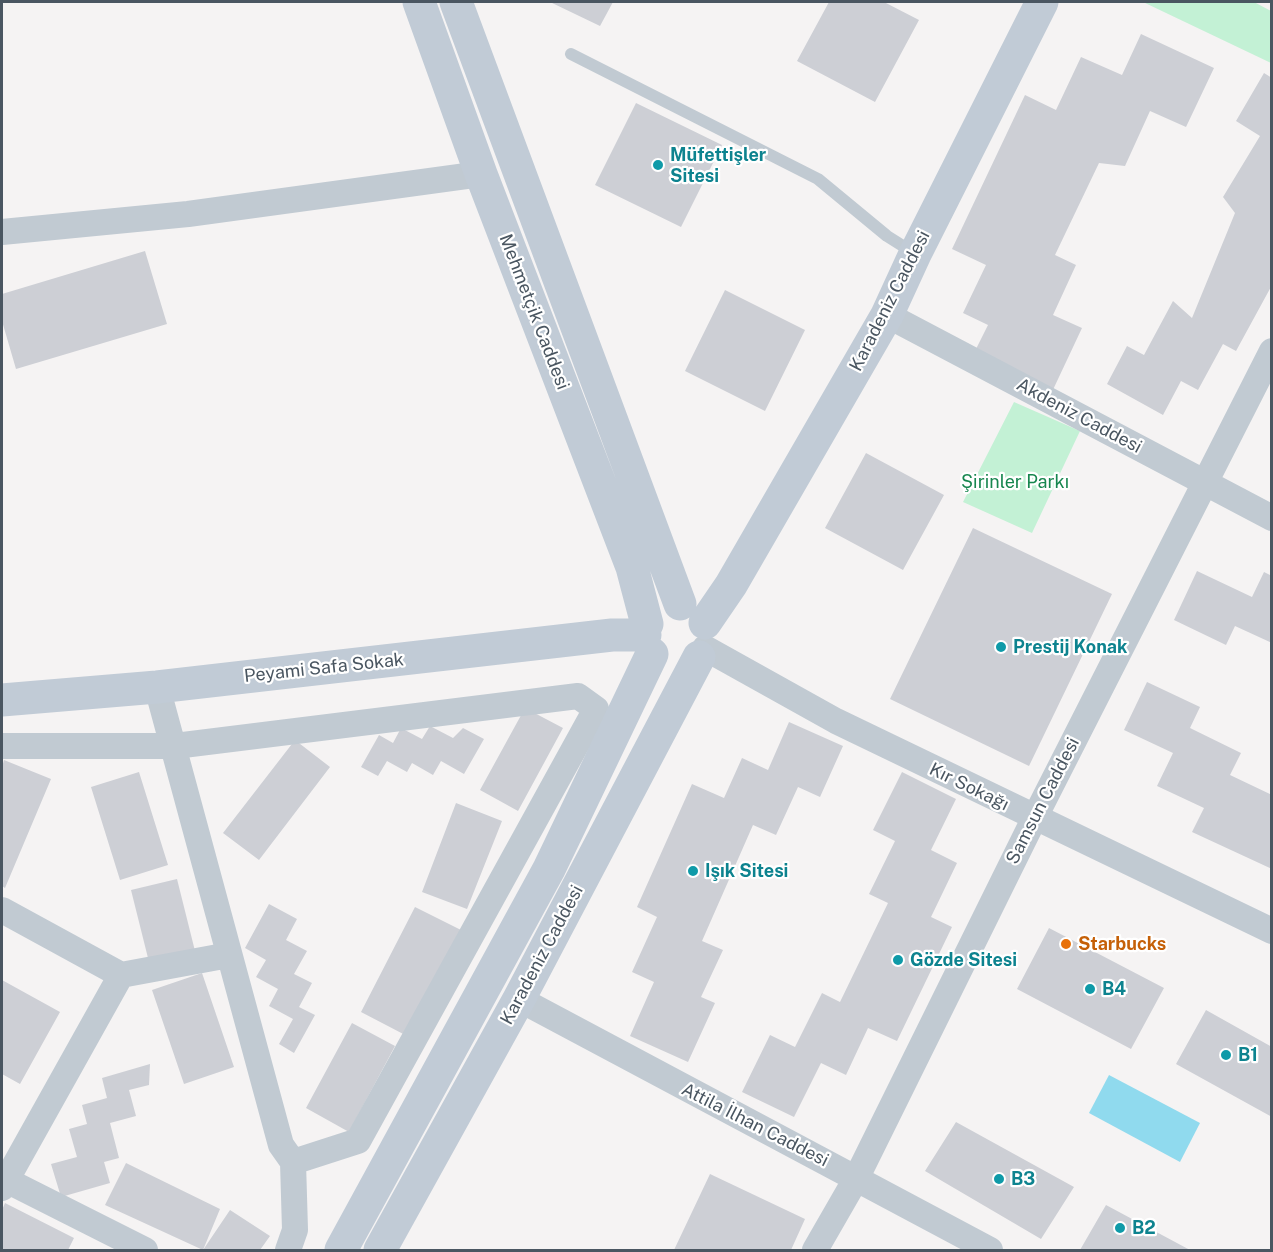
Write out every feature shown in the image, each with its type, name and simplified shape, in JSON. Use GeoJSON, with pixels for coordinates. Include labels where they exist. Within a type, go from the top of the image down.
{"type":"FeatureCollection","features":[{"type":"Feature","properties":{"kind":"main road","name":"Mehmetçik Caddesi"},"geometry":{"type":"LineString","coordinates":[[420,2],[481,174],[632,567],[648,638]]}},
{"type":"Feature","properties":{"kind":"main road","name":"Mehmetçik Caddesi"},"geometry":{"type":"LineString","coordinates":[[456,2],[697,633]]}},
{"type":"Feature","properties":{"kind":"main road","name":"Karadeniz Caddesi"},"geometry":{"type":"LineString","coordinates":[[380,1251],[519,999],[697,633],[731,585],[887,315],[915,254],[1042,2]]}},
{"type":"Feature","properties":{"kind":"main road"},"geometry":{"type":"LineString","coordinates":[[661,608],[697,633],[681,665],[670,665],[648,638],[661,608]]}},
{"type":"Feature","properties":{"kind":"main road","name":"Peyami Safa Sokak"},"geometry":{"type":"LineString","coordinates":[[2,700],[157,687],[612,635],[648,638]]}},
{"type":"Feature","properties":{"kind":"main road","name":"Karadeniz Caddesi"},"geometry":{"type":"LineString","coordinates":[[341,1251],[549,869],[648,638]]}},
{"type":"Feature","properties":{"kind":"street"},"geometry":{"type":"LineString","coordinates":[[2,232],[188,214],[481,174]]}},
{"type":"Feature","properties":{"kind":"street","name":"Akdeniz Caddesi"},"geometry":{"type":"LineString","coordinates":[[887,315],[1272,518]]}},
{"type":"Feature","properties":{"kind":"street","name":"Samsun Caddesi"},"geometry":{"type":"LineString","coordinates":[[815,1251],[857,1177],[1034,819],[1272,351]]}},
{"type":"Feature","properties":{"kind":"street","name":"Kır Sokağı"},"geometry":{"type":"LineString","coordinates":[[697,633],[836,721],[1034,819],[1272,931]]}},
{"type":"Feature","properties":{"kind":"street"},"geometry":{"type":"LineString","coordinates":[[157,687],[175,746],[281,1145],[292,1162],[295,1230],[288,1251]]}},
{"type":"Feature","properties":{"kind":"street"},"geometry":{"type":"LineString","coordinates":[[2,746],[175,746],[578,696],[596,709],[358,1141],[292,1162]]}},
{"type":"Feature","properties":{"kind":"street"},"geometry":{"type":"LineString","coordinates":[[2,910],[121,975],[229,955]]}},
{"type":"Feature","properties":{"kind":"street"},"geometry":{"type":"LineString","coordinates":[[121,975],[10,1152],[4,1184],[145,1251]]}},
{"type":"Feature","properties":{"kind":"street","name":"Attila İlhan Caddesi"},"geometry":{"type":"LineString","coordinates":[[519,999],[641,1066],[857,1177],[990,1251]]}},
{"type":"Feature","properties":{"kind":"lane"},"geometry":{"type":"LineString","coordinates":[[571,54],[818,179],[887,236],[915,254]]}},
{"type":"Feature","properties":{"kind":"green space"},"geometry":{"type":"Polygon","coordinates":[[[1143,2],[1254,2],[1271,11],[1271,63],[1143,2]]]}},
{"type":"Feature","properties":{"kind":"green space","name":"Şirinler Parkı"},"geometry":{"type":"Polygon","coordinates":[[[1014,402],[1080,431],[1032,533],[963,502],[1014,402]]]}},
{"type":"Feature","properties":{"kind":"water"},"geometry":{"type":"Polygon","coordinates":[[[1109,1075],[1200,1123],[1180,1162],[1089,1113],[1109,1075]]]}},
{"type":"Feature","properties":{"kind":"building"},"geometry":{"type":"Polygon","coordinates":[[[550,2],[613,2],[600,26],[550,2]]]}},
{"type":"Feature","properties":{"kind":"building"},"geometry":{"type":"Polygon","coordinates":[[[829,2],[884,2],[919,20],[875,102],[797,61],[829,2]]]}},
{"type":"Feature","properties":{"kind":"building"},"geometry":{"type":"Polygon","coordinates":[[[1141,34],[1214,68],[1186,127],[1150,111],[1125,166],[1099,163],[1055,255],[1076,265],[1053,315],[1082,328],[1051,394],[972,357],[988,325],[963,313],[986,265],[952,249],[1025,95],[1056,110],[1081,57],[1122,75],[1141,34]]]}},
{"type":"Feature","properties":{"kind":"building"},"geometry":{"type":"Polygon","coordinates":[[[1264,73],[1272,78],[1272,285],[1236,351],[1223,344],[1198,390],[1181,381],[1163,415],[1107,384],[1127,346],[1144,355],[1173,301],[1192,318],[1235,213],[1223,197],[1260,136],[1236,121],[1264,73]]]}},
{"type":"Feature","properties":{"kind":"building","name":"Müfettişler Sitesi"},"geometry":{"type":"Polygon","coordinates":[[[636,103],[722,145],[681,227],[595,185],[636,103]]]}},
{"type":"Feature","properties":{"kind":"building"},"geometry":{"type":"Polygon","coordinates":[[[145,251],[167,324],[16,369],[2,321],[2,294],[145,251]]]}},
{"type":"Feature","properties":{"kind":"building"},"geometry":{"type":"Polygon","coordinates":[[[725,290],[805,330],[765,411],[685,371],[725,290]]]}},
{"type":"Feature","properties":{"kind":"building"},"geometry":{"type":"Polygon","coordinates":[[[866,453],[944,495],[903,570],[825,528],[866,453]]]}},
{"type":"Feature","properties":{"kind":"building","name":"Prestij Konak"},"geometry":{"type":"Polygon","coordinates":[[[973,528],[1112,594],[1029,766],[890,699],[973,528]]]}},
{"type":"Feature","properties":{"kind":"building"},"geometry":{"type":"Polygon","coordinates":[[[1197,571],[1252,597],[1264,572],[1272,576],[1272,643],[1235,626],[1226,645],[1174,620],[1197,571]]]}},
{"type":"Feature","properties":{"kind":"building"},"geometry":{"type":"Polygon","coordinates":[[[1147,682],[1200,707],[1190,728],[1241,753],[1230,775],[1272,795],[1272,869],[1192,832],[1204,808],[1157,786],[1173,753],[1124,730],[1147,682]]]}},
{"type":"Feature","properties":{"kind":"building"},"geometry":{"type":"Polygon","coordinates":[[[525,708],[563,728],[518,811],[480,790],[525,708]]]}},
{"type":"Feature","properties":{"kind":"building","name":"Işık Sitesi"},"geometry":{"type":"Polygon","coordinates":[[[789,722],[843,746],[820,797],[798,787],[776,835],[753,825],[702,941],[723,950],[701,997],[715,1003],[688,1062],[630,1036],[654,982],[632,972],[657,917],[637,907],[692,784],[724,798],[742,758],[768,770],[789,722]]]}},
{"type":"Feature","properties":{"kind":"building"},"geometry":{"type":"Polygon","coordinates":[[[430,726],[453,738],[463,728],[484,739],[464,774],[441,761],[433,775],[412,763],[407,772],[387,761],[378,776],[361,767],[379,735],[393,743],[401,728],[422,739],[430,726]]]}},
{"type":"Feature","properties":{"kind":"building"},"geometry":{"type":"Polygon","coordinates":[[[295,740],[330,767],[259,860],[223,833],[295,740]]]}},
{"type":"Feature","properties":{"kind":"building"},"geometry":{"type":"Polygon","coordinates":[[[4,760],[51,779],[5,888],[2,886],[2,767],[4,760]]]}},
{"type":"Feature","properties":{"kind":"building"},"geometry":{"type":"Polygon","coordinates":[[[139,772],[168,865],[120,880],[91,787],[139,772]]]}},
{"type":"Feature","properties":{"kind":"building","name":"Gözde Sitesi"},"geometry":{"type":"Polygon","coordinates":[[[902,772],[956,799],[931,850],[957,863],[931,917],[952,927],[897,1041],[868,1028],[846,1075],[821,1063],[794,1117],[742,1092],[770,1035],[795,1047],[822,993],[840,1002],[888,903],[869,894],[895,841],[873,830],[902,772]]]}},
{"type":"Feature","properties":{"kind":"building"},"geometry":{"type":"Polygon","coordinates":[[[456,803],[502,821],[467,909],[422,892],[456,803]]]}},
{"type":"Feature","properties":{"kind":"building"},"geometry":{"type":"Polygon","coordinates":[[[177,879],[195,951],[149,962],[131,890],[177,879]]]}},
{"type":"Feature","properties":{"kind":"building"},"geometry":{"type":"Polygon","coordinates":[[[269,904],[297,919],[286,940],[307,951],[294,974],[312,983],[299,1007],[315,1015],[294,1053],[279,1044],[293,1019],[269,1006],[278,989],[256,977],[266,960],[245,948],[269,904]]]}},
{"type":"Feature","properties":{"kind":"building"},"geometry":{"type":"Polygon","coordinates":[[[415,907],[463,931],[409,1037],[361,1012],[415,907]]]}},
{"type":"Feature","properties":{"kind":"building","name":"B4"},"geometry":{"type":"Polygon","coordinates":[[[1049,928],[1164,988],[1131,1049],[1017,989],[1049,928]]]}},
{"type":"Feature","properties":{"kind":"building"},"geometry":{"type":"Polygon","coordinates":[[[202,973],[234,1067],[184,1084],[152,990],[202,973]]]}},
{"type":"Feature","properties":{"kind":"building"},"geometry":{"type":"Polygon","coordinates":[[[2,980],[60,1012],[20,1084],[2,1074],[2,980]]]}},
{"type":"Feature","properties":{"kind":"building","name":"B1"},"geometry":{"type":"Polygon","coordinates":[[[1206,1010],[1272,1047],[1272,1117],[1176,1064],[1206,1010]]]}},
{"type":"Feature","properties":{"kind":"building"},"geometry":{"type":"Polygon","coordinates":[[[352,1023],[395,1046],[349,1132],[306,1108],[352,1023]]]}},
{"type":"Feature","properties":{"kind":"building"},"geometry":{"type":"Polygon","coordinates":[[[150,1064],[149,1085],[129,1090],[136,1116],[110,1123],[119,1158],[104,1162],[110,1183],[61,1197],[51,1164],[77,1157],[69,1129],[87,1124],[82,1105],[107,1098],[102,1078],[150,1064]]]}},
{"type":"Feature","properties":{"kind":"building","name":"B3"},"geometry":{"type":"Polygon","coordinates":[[[956,1122],[1074,1187],[1041,1239],[925,1171],[956,1122]]]}},
{"type":"Feature","properties":{"kind":"building"},"geometry":{"type":"Polygon","coordinates":[[[126,1163],[220,1209],[203,1250],[105,1205],[126,1163]]]}},
{"type":"Feature","properties":{"kind":"building"},"geometry":{"type":"Polygon","coordinates":[[[710,1174],[805,1219],[791,1250],[674,1250],[710,1174]]]}},
{"type":"Feature","properties":{"kind":"building"},"geometry":{"type":"Polygon","coordinates":[[[5,1203],[74,1238],[68,1250],[2,1250],[2,1210],[5,1203]]]}},
{"type":"Feature","properties":{"kind":"building","name":"B2"},"geometry":{"type":"Polygon","coordinates":[[[1106,1205],[1190,1250],[1080,1250],[1106,1205]]]}},
{"type":"Feature","properties":{"kind":"building"},"geometry":{"type":"Polygon","coordinates":[[[230,1210],[270,1236],[260,1250],[203,1250],[230,1210]]]}},
{"type":"Feature","properties":{"kind":"place","name":"Müfettişler Sitesi"},"geometry":{"type":"Point","coordinates":[658,165]}},
{"type":"Feature","properties":{"kind":"place","name":"Prestij Konak"},"geometry":{"type":"Point","coordinates":[1001,647]}},
{"type":"Feature","properties":{"kind":"place","name":"Işık Sitesi"},"geometry":{"type":"Point","coordinates":[693,871]}},
{"type":"Feature","properties":{"kind":"place","name":"Starbucks"},"geometry":{"type":"Point","coordinates":[1066,944]}},
{"type":"Feature","properties":{"kind":"place","name":"Gözde Sitesi"},"geometry":{"type":"Point","coordinates":[898,960]}},
{"type":"Feature","properties":{"kind":"place","name":"B4"},"geometry":{"type":"Point","coordinates":[1090,989]}},
{"type":"Feature","properties":{"kind":"place","name":"B1"},"geometry":{"type":"Point","coordinates":[1226,1055]}},
{"type":"Feature","properties":{"kind":"place","name":"B3"},"geometry":{"type":"Point","coordinates":[999,1179]}},
{"type":"Feature","properties":{"kind":"place","name":"B2"},"geometry":{"type":"Point","coordinates":[1120,1228]}}]}
